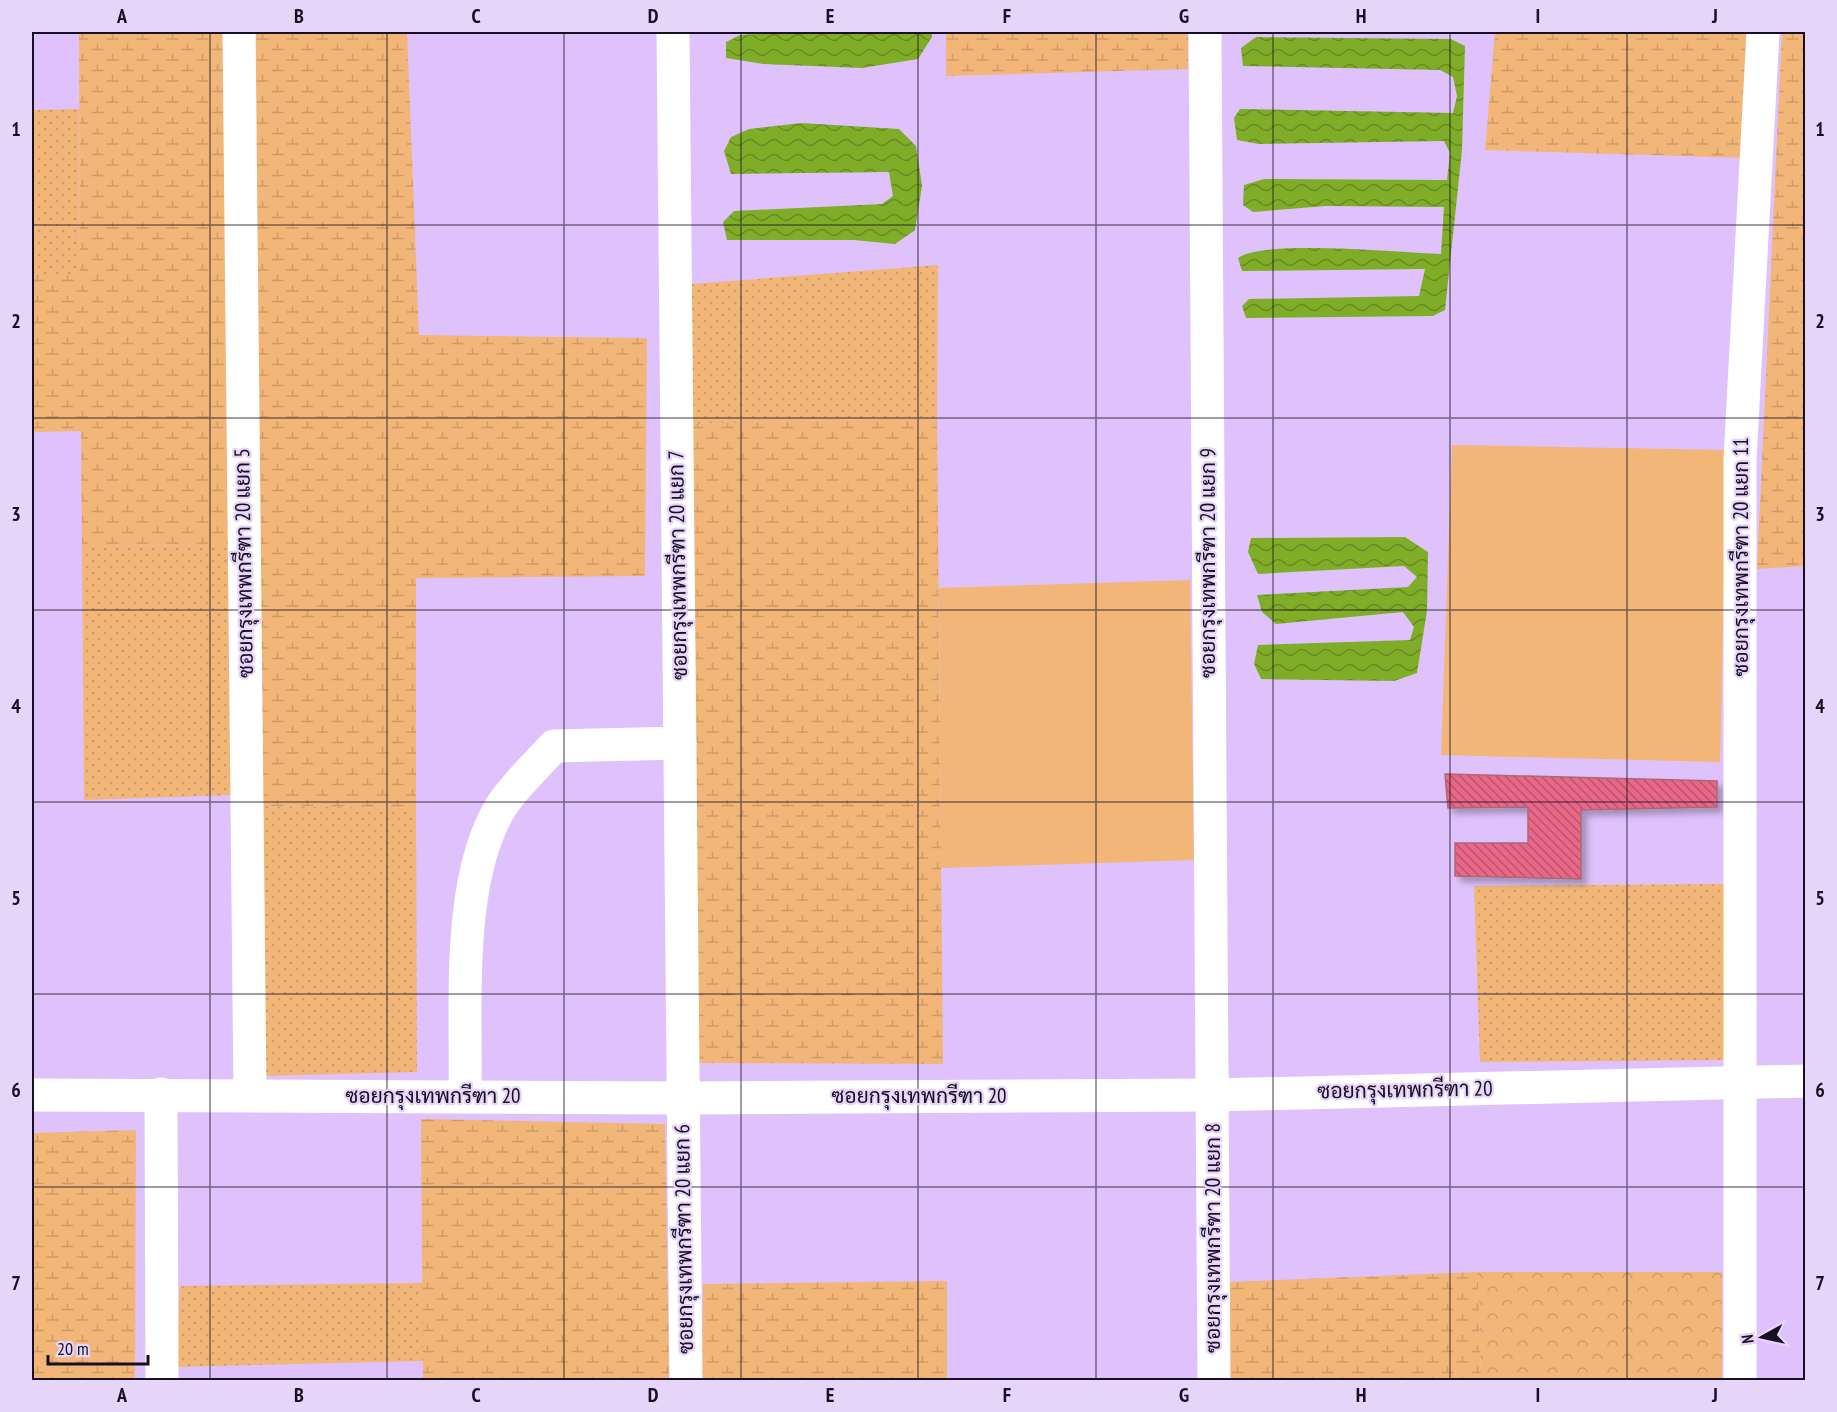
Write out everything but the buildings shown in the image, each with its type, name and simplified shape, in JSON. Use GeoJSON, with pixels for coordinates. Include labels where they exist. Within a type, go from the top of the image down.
{"type":"FeatureCollection","features":[{"type":"Feature","properties":{"kind":"street","name":"ซอยกรุงเทพกรีฑา 20 แยก 5"},"geometry":{"type":"LineString","coordinates":[[239,32],[250,1094]]}},
{"type":"Feature","properties":{"kind":"street","name":"ซอยกรุงเทพกรีฑา 20 แยก 7"},"geometry":{"type":"LineString","coordinates":[[673,32],[683,1098]]}},
{"type":"Feature","properties":{"kind":"street","name":"ซอยกรุงเทพกรีฑา 20 แยก 9"},"geometry":{"type":"LineString","coordinates":[[1205,32],[1212,1095]]}},
{"type":"Feature","properties":{"kind":"street","name":"ซอยกรุงเทพกรีฑา 20 แยก 11"},"geometry":{"type":"LineString","coordinates":[[1740,1380],[1740,460],[1763,32]]}},
{"type":"Feature","properties":{"kind":"street"},"geometry":{"type":"LineString","coordinates":[[465,1096],[468,912],[481,850],[503,804],[554,746],[680,743]]}},
{"type":"Feature","properties":{"kind":"street","name":"ซอยกรุงเทพกรีฑา 20"},"geometry":{"type":"LineString","coordinates":[[32,1095],[250,1094],[683,1098],[1212,1095],[1806,1081]]}},
{"type":"Feature","properties":{"kind":"street"},"geometry":{"type":"LineString","coordinates":[[161,1094],[162,1380]]}},
{"type":"Feature","properties":{"kind":"street","name":"ซอยกรุงเทพกรีฑา 20 แยก 8"},"geometry":{"type":"LineString","coordinates":[[1212,1095],[1214,1380]]}},
{"type":"Feature","properties":{"kind":"street","name":"ซอยกรุงเทพกรีฑา 20 แยก 6"},"geometry":{"type":"LineString","coordinates":[[683,1098],[686,1380]]}},
{"type":"Feature","properties":{"kind":"green space"},"geometry":{"type":"Polygon","coordinates":[[[79,32],[224,32],[230,545],[82,546],[81,431],[32,432],[32,274],[80,276],[79,32]]]}},
{"type":"Feature","properties":{"kind":"green space"},"geometry":{"type":"Polygon","coordinates":[[[256,32],[407,32],[419,335],[647,338],[645,576],[416,578],[416,808],[259,806],[256,32]]]}},
{"type":"Feature","properties":{"kind":"green space"},"geometry":{"type":"Polygon","coordinates":[[[946,32],[1188,32],[1188,69],[946,76],[946,32]]]}},
{"type":"Feature","properties":{"kind":"green space"},"geometry":{"type":"Polygon","coordinates":[[[1495,32],[1753,32],[1747,158],[1485,150],[1495,32]]]}},
{"type":"Feature","properties":{"kind":"green space"},"geometry":{"type":"Polygon","coordinates":[[[1782,32],[1806,32],[1806,566],[1757,569],[1782,32]]]}},
{"type":"Feature","properties":{"kind":"green space"},"geometry":{"type":"Polygon","coordinates":[[[79,109],[80,277],[32,274],[32,110],[79,109]]]}},
{"type":"Feature","properties":{"kind":"green space"},"geometry":{"type":"Polygon","coordinates":[[[938,265],[937,417],[692,424],[691,284],[938,265]]]}},
{"type":"Feature","properties":{"kind":"green space"},"geometry":{"type":"Polygon","coordinates":[[[937,417],[943,1064],[698,1063],[692,424],[937,417]]]}},
{"type":"Feature","properties":{"kind":"green space"},"geometry":{"type":"Polygon","coordinates":[[[1452,445],[1727,450],[1720,762],[1441,755],[1452,445]]]}},
{"type":"Feature","properties":{"kind":"green space"},"geometry":{"type":"Polygon","coordinates":[[[230,545],[233,795],[84,800],[82,546],[230,545]]]}},
{"type":"Feature","properties":{"kind":"green space"},"geometry":{"type":"Polygon","coordinates":[[[1190,580],[1194,860],[941,868],[939,588],[1190,580]]]}},
{"type":"Feature","properties":{"kind":"green space"},"geometry":{"type":"Polygon","coordinates":[[[259,806],[416,808],[417,1072],[264,1076],[259,806]]]}},
{"type":"Feature","properties":{"kind":"green space"},"geometry":{"type":"Polygon","coordinates":[[[1724,884],[1724,1060],[1480,1062],[1474,886],[1724,884]]]}},
{"type":"Feature","properties":{"kind":"green space"},"geometry":{"type":"Polygon","coordinates":[[[421,1119],[665,1124],[669,1380],[423,1380],[421,1119]]]}},
{"type":"Feature","properties":{"kind":"green space"},"geometry":{"type":"Polygon","coordinates":[[[136,1130],[135,1380],[32,1380],[32,1133],[136,1130]]]}},
{"type":"Feature","properties":{"kind":"green space"},"geometry":{"type":"Polygon","coordinates":[[[1478,1272],[1722,1272],[1722,1380],[1481,1380],[1478,1272]]]}},
{"type":"Feature","properties":{"kind":"green space"},"geometry":{"type":"Polygon","coordinates":[[[1478,1272],[1481,1380],[1228,1380],[1227,1282],[1478,1272]]]}},
{"type":"Feature","properties":{"kind":"green space"},"geometry":{"type":"Polygon","coordinates":[[[947,1281],[947,1380],[702,1380],[703,1284],[947,1281]]]}},
{"type":"Feature","properties":{"kind":"green space"},"geometry":{"type":"Polygon","coordinates":[[[423,1283],[423,1361],[176,1367],[180,1286],[423,1283]]]}},
{"type":"Feature","properties":{"kind":"water"},"geometry":{"type":"Polygon","coordinates":[[[792,32],[903,34],[904,32],[932,32],[932,37],[918,59],[862,68],[763,64],[726,58],[726,42],[740,35],[792,32]]]}},
{"type":"Feature","properties":{"kind":"water"},"geometry":{"type":"Polygon","coordinates":[[[1256,37],[1451,39],[1465,46],[1462,150],[1445,310],[1433,316],[1246,318],[1242,306],[1249,299],[1419,296],[1425,269],[1242,271],[1238,258],[1253,252],[1303,248],[1441,254],[1444,207],[1326,206],[1253,212],[1243,205],[1244,185],[1264,179],[1447,180],[1450,153],[1444,141],[1259,144],[1237,140],[1234,118],[1240,109],[1453,113],[1457,96],[1453,77],[1440,70],[1243,66],[1241,48],[1256,37]]]}},
{"type":"Feature","properties":{"kind":"water"},"geometry":{"type":"Polygon","coordinates":[[[801,123],[899,129],[916,146],[922,186],[915,230],[895,244],[854,240],[727,240],[723,222],[734,211],[882,204],[893,196],[889,172],[731,174],[724,151],[731,137],[749,129],[801,123]]]}},
{"type":"Feature","properties":{"kind":"water"},"geometry":{"type":"Polygon","coordinates":[[[1405,537],[1428,552],[1427,611],[1417,673],[1394,681],[1261,679],[1254,664],[1258,645],[1410,640],[1414,627],[1403,612],[1276,624],[1262,612],[1257,595],[1408,587],[1417,577],[1404,566],[1258,574],[1248,552],[1251,538],[1405,537]]]}}]}
